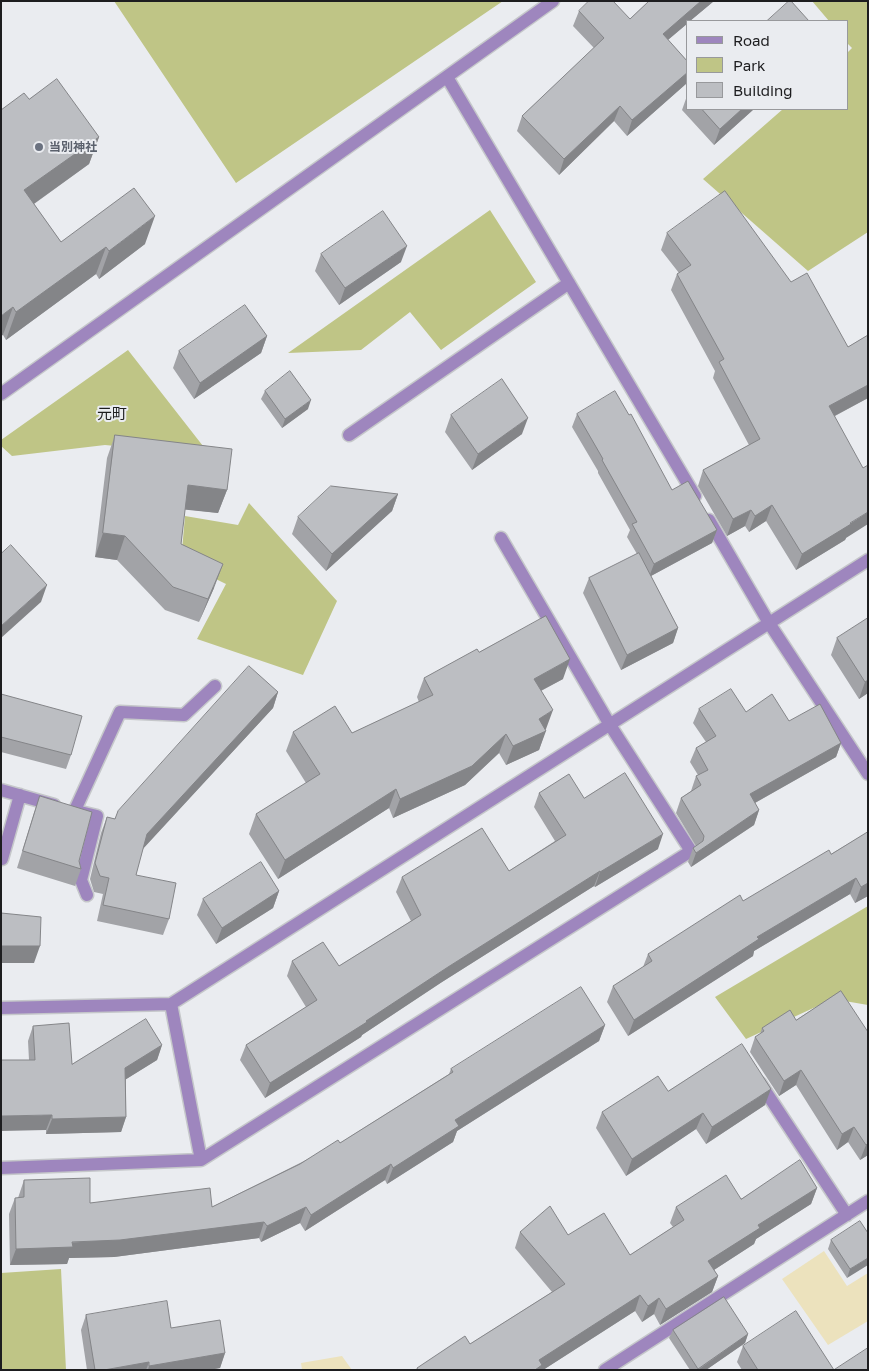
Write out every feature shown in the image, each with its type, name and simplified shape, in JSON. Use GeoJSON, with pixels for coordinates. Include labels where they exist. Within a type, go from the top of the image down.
{"type":"FeatureCollection","features":[{"type":"Feature","properties":{"kind":"street"},"geometry":{"type":"LineString","coordinates":[[1,394],[553,1]]}},
{"type":"Feature","properties":{"kind":"street"},"geometry":{"type":"LineString","coordinates":[[447,77],[769,623],[868,774]]}},
{"type":"Feature","properties":{"kind":"street"},"geometry":{"type":"LineString","coordinates":[[349,435],[569,283]]}},
{"type":"Feature","properties":{"kind":"street"},"geometry":{"type":"LineString","coordinates":[[1,1168],[201,1160],[691,851],[610,725],[501,538]]}},
{"type":"Feature","properties":{"kind":"street"},"geometry":{"type":"LineString","coordinates":[[1,1008],[171,1004],[868,560]]}},
{"type":"Feature","properties":{"kind":"street"},"geometry":{"type":"LineString","coordinates":[[75,810],[120,712],[184,715],[215,686]]}},
{"type":"Feature","properties":{"kind":"street"},"geometry":{"type":"LineString","coordinates":[[1,790],[97,816],[81,880],[87,895]]}},
{"type":"Feature","properties":{"kind":"street"},"geometry":{"type":"LineString","coordinates":[[2,859],[20,795]]}},
{"type":"Feature","properties":{"kind":"street"},"geometry":{"type":"LineString","coordinates":[[171,1004],[201,1160]]}},
{"type":"Feature","properties":{"kind":"street"},"geometry":{"type":"LineString","coordinates":[[754,1074],[847,1215]]}},
{"type":"Feature","properties":{"kind":"street"},"geometry":{"type":"LineString","coordinates":[[605,1370],[868,1202]]}},
{"type":"Feature","properties":{"kind":"green space"},"geometry":{"type":"Polygon","coordinates":[[[114,1],[503,1],[236,183],[114,1]]]}},
{"type":"Feature","properties":{"kind":"green space"},"geometry":{"type":"Polygon","coordinates":[[[812,1],[868,1],[868,232],[808,271],[703,179],[782,110],[849,110],[849,51],[852,48],[849,45],[849,20],[828,20],[812,1]]]}},
{"type":"Feature","properties":{"kind":"green space"},"geometry":{"type":"Polygon","coordinates":[[[490,210],[536,282],[441,350],[410,312],[361,350],[288,353],[490,210]]]}},
{"type":"Feature","properties":{"kind":"green space"},"geometry":{"type":"Polygon","coordinates":[[[128,350],[210,455],[105,445],[12,456],[1,446],[1,440],[128,350]]]}},
{"type":"Feature","properties":{"kind":"green space"},"geometry":{"type":"Polygon","coordinates":[[[249,503],[337,601],[303,675],[197,639],[226,584],[181,562],[185,516],[238,525],[249,503]]]}},
{"type":"Feature","properties":{"kind":"green space"},"geometry":{"type":"Polygon","coordinates":[[[868,906],[868,1005],[833,999],[746,1039],[715,997],[868,906]]]}},
{"type":"Feature","properties":{"kind":"green space"},"geometry":{"type":"Polygon","coordinates":[[[61,1269],[66,1370],[1,1370],[1,1273],[61,1269]]]}},
{"type":"Feature","properties":{"kind":"sand"},"geometry":{"type":"Polygon","coordinates":[[[824,1251],[847,1286],[868,1273],[868,1321],[828,1345],[782,1279],[824,1251]]]}},
{"type":"Feature","properties":{"kind":"sand"},"geometry":{"type":"Polygon","coordinates":[[[342,1356],[352,1370],[302,1370],[301,1363],[342,1356]]]}},
{"type":"Feature","properties":{"kind":"building"},"geometry":{"type":"Polygon","coordinates":[[[589,1],[613,1],[630,19],[649,1],[701,1],[663,34],[686,60],[686,74],[632,120],[620,106],[564,159],[522,116],[604,38],[579,11],[589,1]]]}},
{"type":"Feature","properties":{"kind":"building"},"geometry":{"type":"Polygon","coordinates":[[[791,1],[808,20],[768,20],[791,1]]]}},
{"type":"Feature","properties":{"kind":"building"},"geometry":{"type":"Polygon","coordinates":[[[57,79],[99,137],[24,190],[61,242],[134,188],[155,216],[109,251],[106,247],[16,312],[13,307],[1,316],[1,110],[24,93],[29,99],[57,79]]]}},
{"type":"Feature","properties":{"kind":"building"},"geometry":{"type":"Polygon","coordinates":[[[703,110],[741,110],[720,129],[703,110]]]}},
{"type":"Feature","properties":{"kind":"building"},"geometry":{"type":"Polygon","coordinates":[[[725,191],[791,282],[807,273],[848,347],[868,335],[868,385],[829,406],[863,468],[868,465],[868,512],[802,554],[772,505],[755,516],[751,510],[733,519],[703,470],[760,439],[719,362],[724,359],[677,274],[691,265],[667,233],[725,191]]]}},
{"type":"Feature","properties":{"kind":"building"},"geometry":{"type":"Polygon","coordinates":[[[383,211],[407,246],[345,288],[321,254],[383,211]]]}},
{"type":"Feature","properties":{"kind":"building"},"geometry":{"type":"Polygon","coordinates":[[[245,305],[267,336],[200,383],[179,351],[245,305]]]}},
{"type":"Feature","properties":{"kind":"building"},"geometry":{"type":"Polygon","coordinates":[[[290,371],[311,400],[285,419],[265,391],[290,371]]]}},
{"type":"Feature","properties":{"kind":"building"},"geometry":{"type":"Polygon","coordinates":[[[502,379],[528,418],[478,454],[451,415],[502,379]]]}},
{"type":"Feature","properties":{"kind":"building"},"geometry":{"type":"Polygon","coordinates":[[[615,391],[629,415],[631,414],[672,490],[688,481],[717,530],[654,564],[632,524],[637,522],[577,414],[615,391]]]}},
{"type":"Feature","properties":{"kind":"building"},"geometry":{"type":"Polygon","coordinates":[[[115,435],[232,449],[227,490],[188,485],[181,544],[223,564],[208,599],[173,587],[125,536],[103,533],[115,435]]]}},
{"type":"Feature","properties":{"kind":"building"},"geometry":{"type":"Polygon","coordinates":[[[331,486],[398,494],[332,554],[298,517],[331,486]]]}},
{"type":"Feature","properties":{"kind":"building"},"geometry":{"type":"Polygon","coordinates":[[[11,545],[47,585],[1,626],[1,554],[11,545]]]}},
{"type":"Feature","properties":{"kind":"building"},"geometry":{"type":"Polygon","coordinates":[[[639,553],[678,628],[627,655],[589,578],[639,553]]]}},
{"type":"Feature","properties":{"kind":"building"},"geometry":{"type":"Polygon","coordinates":[[[546,616],[570,659],[534,679],[553,710],[539,719],[546,731],[513,746],[506,734],[472,766],[400,799],[396,789],[285,860],[256,814],[320,774],[293,732],[335,706],[352,733],[433,695],[424,678],[477,649],[479,652],[546,616]]]}},
{"type":"Feature","properties":{"kind":"building"},"geometry":{"type":"Polygon","coordinates":[[[868,618],[868,680],[865,682],[837,638],[868,618]]]}},
{"type":"Feature","properties":{"kind":"building"},"geometry":{"type":"Polygon","coordinates":[[[249,666],[278,692],[147,834],[136,875],[176,883],[169,919],[103,905],[109,878],[100,876],[95,863],[107,817],[115,819],[118,811],[249,666]]]}},
{"type":"Feature","properties":{"kind":"building"},"geometry":{"type":"Polygon","coordinates":[[[731,689],[746,712],[772,694],[789,721],[820,704],[841,743],[750,794],[759,810],[696,853],[693,848],[703,841],[704,836],[681,798],[701,785],[696,776],[708,770],[696,748],[716,736],[699,709],[731,689]]]}},
{"type":"Feature","properties":{"kind":"building"},"geometry":{"type":"Polygon","coordinates":[[[1,694],[82,716],[71,755],[1,737],[1,694]]]}},
{"type":"Feature","properties":{"kind":"building"},"geometry":{"type":"Polygon","coordinates":[[[625,773],[663,834],[600,871],[448,967],[367,1022],[270,1083],[246,1045],[317,1000],[292,961],[323,942],[339,966],[421,915],[402,877],[482,828],[509,871],[566,835],[539,793],[569,774],[584,798],[625,773]]]}},
{"type":"Feature","properties":{"kind":"building"},"geometry":{"type":"Polygon","coordinates":[[[40,796],[92,812],[79,861],[81,869],[23,851],[40,796]]]}},
{"type":"Feature","properties":{"kind":"building"},"geometry":{"type":"Polygon","coordinates":[[[868,832],[868,883],[861,887],[856,878],[757,937],[759,939],[634,1020],[613,986],[652,961],[648,954],[740,895],[743,901],[829,850],[831,854],[868,832]]]}},
{"type":"Feature","properties":{"kind":"building"},"geometry":{"type":"Polygon","coordinates":[[[261,862],[279,891],[222,928],[203,899],[261,862]]]}},
{"type":"Feature","properties":{"kind":"building"},"geometry":{"type":"Polygon","coordinates":[[[1,913],[41,917],[40,946],[1,946],[1,913]]]}},
{"type":"Feature","properties":{"kind":"building"},"geometry":{"type":"Polygon","coordinates":[[[581,987],[605,1025],[455,1120],[459,1126],[393,1168],[391,1164],[311,1215],[306,1207],[267,1226],[264,1222],[120,1240],[72,1242],[73,1247],[16,1249],[15,1198],[24,1197],[24,1180],[90,1178],[90,1203],[210,1188],[212,1207],[300,1164],[338,1140],[340,1143],[453,1072],[451,1069],[581,987]]]}},
{"type":"Feature","properties":{"kind":"building"},"geometry":{"type":"Polygon","coordinates":[[[841,991],[868,1032],[868,1143],[866,1145],[854,1127],[842,1134],[801,1070],[784,1081],[755,1037],[764,1031],[762,1028],[790,1010],[796,1020],[841,991]]]}},
{"type":"Feature","properties":{"kind":"building"},"geometry":{"type":"Polygon","coordinates":[[[146,1019],[162,1045],[125,1068],[126,1117],[52,1119],[52,1115],[1,1116],[1,1060],[35,1060],[33,1026],[69,1023],[72,1064],[146,1019]]]}},
{"type":"Feature","properties":{"kind":"building"},"geometry":{"type":"Polygon","coordinates":[[[742,1044],[771,1089],[712,1127],[703,1113],[632,1159],[602,1112],[658,1076],[668,1091],[742,1044]]]}},
{"type":"Feature","properties":{"kind":"building"},"geometry":{"type":"Polygon","coordinates":[[[800,1160],[817,1188],[758,1225],[760,1228],[708,1261],[718,1276],[666,1309],[659,1298],[648,1306],[640,1295],[539,1360],[542,1365],[535,1370],[418,1370],[417,1368],[465,1336],[470,1344],[565,1284],[520,1232],[550,1206],[568,1235],[604,1213],[630,1255],[684,1220],[676,1207],[726,1175],[741,1199],[800,1160]]]}},
{"type":"Feature","properties":{"kind":"building"},"geometry":{"type":"Polygon","coordinates":[[[860,1221],[868,1233],[868,1258],[850,1269],[831,1240],[860,1221]]]}},
{"type":"Feature","properties":{"kind":"building"},"geometry":{"type":"Polygon","coordinates":[[[724,1297],[748,1334],[698,1369],[673,1330],[724,1297]]]}},
{"type":"Feature","properties":{"kind":"building"},"geometry":{"type":"Polygon","coordinates":[[[167,1301],[171,1328],[220,1320],[225,1353],[149,1366],[149,1362],[95,1370],[86,1315],[167,1301]]]}},
{"type":"Feature","properties":{"kind":"building"},"geometry":{"type":"Polygon","coordinates":[[[796,1311],[834,1370],[758,1370],[743,1346],[796,1311]]]}},
{"type":"Feature","properties":{"kind":"building"},"geometry":{"type":"Polygon","coordinates":[[[868,1348],[868,1370],[834,1370],[868,1348]]]}},
{"type":"Feature","properties":{"kind":"place","name":"当別神社"},"geometry":{"type":"Point","coordinates":[39,147]}},
{"type":"Feature","properties":{"kind":"district","name":"元町"},"geometry":{"type":"Point","coordinates":[112,414]}}]}
